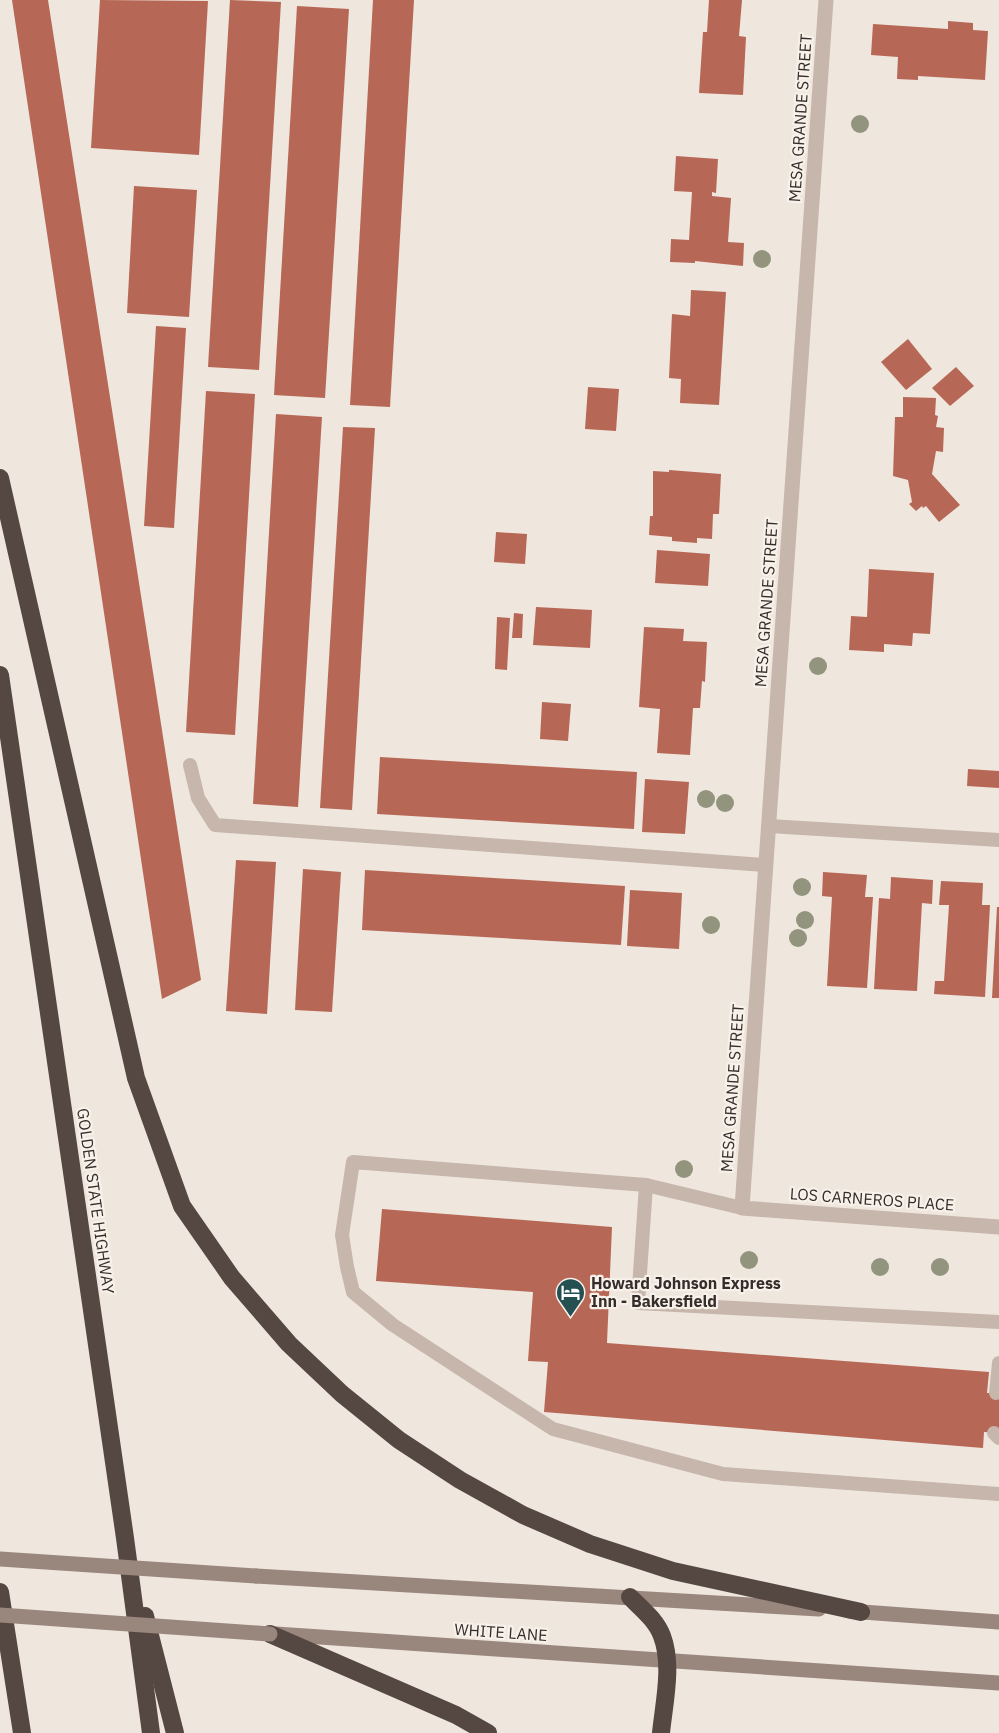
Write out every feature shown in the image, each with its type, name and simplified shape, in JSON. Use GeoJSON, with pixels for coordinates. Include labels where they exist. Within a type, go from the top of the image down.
{"type":"FeatureCollection","features":[{"type":"Feature","properties":{"kind":"highway"},"geometry":{"type":"LineString","coordinates":[[0,478],[136,1078],[182,1206],[232,1278],[289,1344],[342,1394],[408,1446],[460,1480],[523,1515],[590,1544],[674,1571],[861,1612]]}},
{"type":"Feature","properties":{"kind":"highway","name":"GOLDEN STATE HIGHWAY"},"geometry":{"type":"LineString","coordinates":[[0,675],[125,1538],[151,1733]]}},
{"type":"Feature","properties":{"kind":"highway"},"geometry":{"type":"LineString","coordinates":[[125,1538],[175,1733]]}},
{"type":"Feature","properties":{"kind":"highway"},"geometry":{"type":"LineString","coordinates":[[0,1592],[22,1733]]}},
{"type":"Feature","properties":{"kind":"highway"},"geometry":{"type":"LineString","coordinates":[[630,1597],[650,1616],[662,1636],[667,1661],[661,1733]]}},
{"type":"Feature","properties":{"kind":"highway"},"geometry":{"type":"LineString","coordinates":[[0,1614],[8,1649]]}},
{"type":"Feature","properties":{"kind":"highway"},"geometry":{"type":"LineString","coordinates":[[270,1634],[456,1715],[488,1733]]}},
{"type":"Feature","properties":{"kind":"main road"},"geometry":{"type":"LineString","coordinates":[[0,1559],[999,1622]]}},
{"type":"Feature","properties":{"kind":"main road","name":"WHITE LANE"},"geometry":{"type":"LineString","coordinates":[[0,1614],[999,1683]]}},
{"type":"Feature","properties":{"kind":"street","name":"MESA GRANDE STREET"},"geometry":{"type":"LineString","coordinates":[[741,1208],[826,0]]}},
{"type":"Feature","properties":{"kind":"street","name":"LOS CARNEROS PLACE"},"geometry":{"type":"LineString","coordinates":[[741,1208],[999,1227]]}},
{"type":"Feature","properties":{"kind":"lane"},"geometry":{"type":"LineString","coordinates":[[190,765],[198,798],[215,825],[765,865]]}},
{"type":"Feature","properties":{"kind":"lane"},"geometry":{"type":"LineString","coordinates":[[769,826],[999,840]]}},
{"type":"Feature","properties":{"kind":"lane"},"geometry":{"type":"LineString","coordinates":[[741,1208],[646,1185],[353,1162],[342,1235],[353,1292],[393,1324],[553,1429],[723,1474],[999,1494]]}},
{"type":"Feature","properties":{"kind":"lane"},"geometry":{"type":"LineString","coordinates":[[646,1185],[638,1303],[999,1322]]}},
{"type":"Feature","properties":{"kind":"lane"},"geometry":{"type":"LineString","coordinates":[[996,1393],[999,1363]]}},
{"type":"Feature","properties":{"kind":"building"},"geometry":{"type":"Polygon","coordinates":[[[12,0],[48,0],[201,980],[162,999],[12,0]]]}},
{"type":"Feature","properties":{"kind":"building"},"geometry":{"type":"Polygon","coordinates":[[[100,0],[208,1],[199,155],[91,148],[100,0]]]}},
{"type":"Feature","properties":{"kind":"building"},"geometry":{"type":"Polygon","coordinates":[[[230,0],[281,2],[259,370],[208,367],[230,0]]]}},
{"type":"Feature","properties":{"kind":"building"},"geometry":{"type":"Polygon","coordinates":[[[373,0],[414,0],[390,407],[350,405],[373,0]]]}},
{"type":"Feature","properties":{"kind":"building"},"geometry":{"type":"Polygon","coordinates":[[[709,0],[742,0],[739,36],[746,37],[743,95],[699,93],[703,32],[707,32],[709,0]]]}},
{"type":"Feature","properties":{"kind":"building"},"geometry":{"type":"Polygon","coordinates":[[[297,6],[349,9],[325,398],[274,395],[297,6]]]}},
{"type":"Feature","properties":{"kind":"building"},"geometry":{"type":"Polygon","coordinates":[[[948,21],[973,23],[973,30],[988,31],[985,80],[918,76],[918,80],[897,79],[898,57],[871,55],[873,24],[948,29],[948,21]]]}},
{"type":"Feature","properties":{"kind":"building"},"geometry":{"type":"Polygon","coordinates":[[[676,156],[718,159],[716,193],[712,192],[712,196],[731,198],[728,242],[744,243],[743,266],[695,261],[695,263],[670,262],[671,239],[689,240],[692,192],[674,191],[676,156]]]}},
{"type":"Feature","properties":{"kind":"building"},"geometry":{"type":"Polygon","coordinates":[[[134,186],[197,190],[189,317],[127,313],[134,186]]]}},
{"type":"Feature","properties":{"kind":"building"},"geometry":{"type":"Polygon","coordinates":[[[691,290],[726,292],[719,405],[680,403],[681,379],[669,378],[672,314],[690,316],[691,290]]]}},
{"type":"Feature","properties":{"kind":"building"},"geometry":{"type":"Polygon","coordinates":[[[156,326],[186,328],[174,528],[144,526],[156,326]]]}},
{"type":"Feature","properties":{"kind":"building"},"geometry":{"type":"Polygon","coordinates":[[[908,339],[932,369],[906,390],[881,362],[908,339]]]}},
{"type":"Feature","properties":{"kind":"building"},"geometry":{"type":"Polygon","coordinates":[[[956,367],[974,386],[950,406],[932,388],[956,367]]]}},
{"type":"Feature","properties":{"kind":"building"},"geometry":{"type":"Polygon","coordinates":[[[588,387],[619,389],[616,431],[585,429],[588,387]]]}},
{"type":"Feature","properties":{"kind":"building"},"geometry":{"type":"Polygon","coordinates":[[[206,391],[255,394],[235,735],[186,732],[206,391]]]}},
{"type":"Feature","properties":{"kind":"building"},"geometry":{"type":"Polygon","coordinates":[[[903,397],[936,398],[935,415],[938,416],[936,427],[944,428],[943,452],[936,451],[932,474],[960,505],[939,522],[926,506],[916,511],[909,504],[912,502],[908,480],[893,476],[895,417],[903,417],[903,397]]]}},
{"type":"Feature","properties":{"kind":"building"},"geometry":{"type":"Polygon","coordinates":[[[276,414],[322,417],[298,807],[253,804],[276,414]]]}},
{"type":"Feature","properties":{"kind":"building"},"geometry":{"type":"Polygon","coordinates":[[[343,427],[375,428],[352,810],[320,808],[343,427]]]}},
{"type":"Feature","properties":{"kind":"building"},"geometry":{"type":"Polygon","coordinates":[[[669,470],[721,474],[719,514],[713,514],[712,539],[697,538],[697,543],[672,541],[672,537],[649,535],[650,516],[653,516],[653,471],[669,472],[669,470]]]}},
{"type":"Feature","properties":{"kind":"building"},"geometry":{"type":"Polygon","coordinates":[[[496,532],[527,534],[525,564],[494,562],[496,532]]]}},
{"type":"Feature","properties":{"kind":"building"},"geometry":{"type":"Polygon","coordinates":[[[657,550],[710,554],[708,586],[655,583],[657,550]]]}},
{"type":"Feature","properties":{"kind":"building"},"geometry":{"type":"Polygon","coordinates":[[[869,569],[934,573],[930,634],[913,633],[912,646],[884,644],[884,652],[849,650],[851,616],[867,617],[869,569]]]}},
{"type":"Feature","properties":{"kind":"building"},"geometry":{"type":"Polygon","coordinates":[[[536,607],[592,610],[590,648],[533,645],[536,607]]]}},
{"type":"Feature","properties":{"kind":"building"},"geometry":{"type":"Polygon","coordinates":[[[514,613],[523,614],[522,638],[512,638],[514,613]]]}},
{"type":"Feature","properties":{"kind":"building"},"geometry":{"type":"Polygon","coordinates":[[[497,617],[510,618],[507,670],[495,669],[497,617]]]}},
{"type":"Feature","properties":{"kind":"building"},"geometry":{"type":"Polygon","coordinates":[[[644,627],[684,629],[683,641],[707,642],[705,682],[702,681],[700,708],[693,708],[690,755],[657,753],[660,709],[639,707],[644,627]]]}},
{"type":"Feature","properties":{"kind":"building"},"geometry":{"type":"Polygon","coordinates":[[[542,702],[571,704],[568,741],[540,739],[542,702]]]}},
{"type":"Feature","properties":{"kind":"building"},"geometry":{"type":"Polygon","coordinates":[[[380,757],[637,772],[634,829],[377,814],[380,757]]]}},
{"type":"Feature","properties":{"kind":"building"},"geometry":{"type":"Polygon","coordinates":[[[968,769],[999,771],[999,788],[967,786],[968,769]]]}},
{"type":"Feature","properties":{"kind":"building"},"geometry":{"type":"Polygon","coordinates":[[[645,779],[689,782],[685,834],[642,832],[645,779]]]}},
{"type":"Feature","properties":{"kind":"building"},"geometry":{"type":"Polygon","coordinates":[[[236,860],[276,862],[267,1014],[226,1011],[236,860]]]}},
{"type":"Feature","properties":{"kind":"building"},"geometry":{"type":"Polygon","coordinates":[[[303,869],[341,872],[332,1012],[295,1010],[303,869]]]}},
{"type":"Feature","properties":{"kind":"building"},"geometry":{"type":"Polygon","coordinates":[[[365,870],[625,886],[621,945],[362,930],[365,870]]]}},
{"type":"Feature","properties":{"kind":"building"},"geometry":{"type":"Polygon","coordinates":[[[823,872],[867,875],[865,897],[873,897],[867,988],[827,986],[832,897],[822,896],[823,872]]]}},
{"type":"Feature","properties":{"kind":"building"},"geometry":{"type":"Polygon","coordinates":[[[891,877],[933,880],[932,904],[922,903],[917,991],[874,989],[879,898],[890,899],[891,877]]]}},
{"type":"Feature","properties":{"kind":"building"},"geometry":{"type":"Polygon","coordinates":[[[941,881],[983,883],[982,905],[990,905],[985,997],[934,994],[935,981],[944,981],[949,905],[939,905],[941,881]]]}},
{"type":"Feature","properties":{"kind":"building"},"geometry":{"type":"Polygon","coordinates":[[[630,890],[682,893],[679,949],[627,946],[630,890]]]}},
{"type":"Feature","properties":{"kind":"building"},"geometry":{"type":"Polygon","coordinates":[[[997,907],[999,907],[999,998],[992,998],[997,907]]]}},
{"type":"Feature","properties":{"kind":"building","name":"Howard Johnson Express Inn - Bakersfield"},"geometry":{"type":"Polygon","coordinates":[[[382,1209],[612,1227],[607,1343],[989,1372],[987,1393],[999,1393],[999,1433],[984,1432],[983,1448],[544,1412],[548,1362],[528,1361],[533,1292],[376,1281],[382,1209]]]}},
{"type":"Feature","properties":{"kind":"place","name":"Howard Johnson Express Inn - Bakersfield"},"geometry":{"type":"Point","coordinates":[570,1318]}}]}
